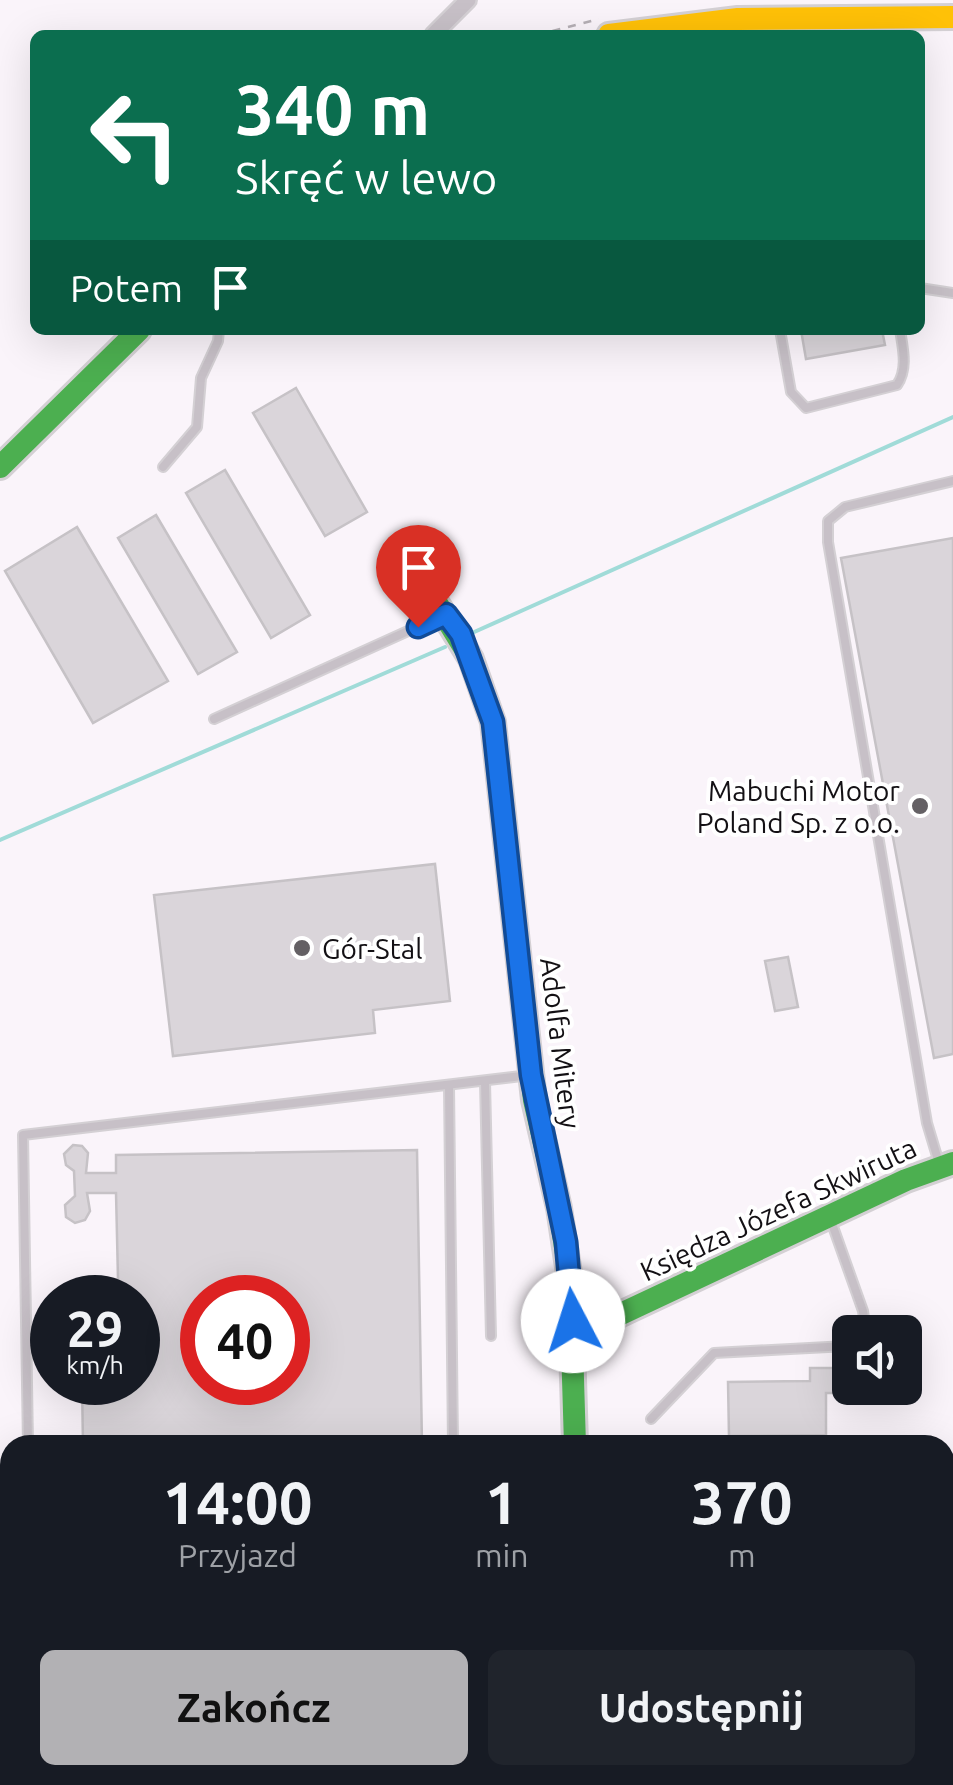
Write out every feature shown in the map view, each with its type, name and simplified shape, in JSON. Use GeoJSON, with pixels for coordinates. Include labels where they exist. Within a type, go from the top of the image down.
{"type":"FeatureCollection","features":[{"type":"Feature","properties":{"kind":"street"},"geometry":{"type":"LineString","coordinates":[[438,30],[468,0]]}},
{"type":"Feature","properties":{"kind":"street"},"geometry":{"type":"LineString","coordinates":[[639,30],[745,18],[953,17]]}},
{"type":"Feature","properties":{"kind":"street"},"geometry":{"type":"LineString","coordinates":[[0,466],[134,335]]}},
{"type":"Feature","properties":{"kind":"street","name":"Adolfa Mitery"},"geometry":{"type":"LineString","coordinates":[[441,608],[461,634],[493,722],[531,1075],[566,1242],[574,1336],[574,1435]]}},
{"type":"Feature","properties":{"kind":"street","name":"Księdza Józefa Skwiruta"},"geometry":{"type":"LineString","coordinates":[[574,1336],[947,1165]]}},
{"type":"Feature","properties":{"kind":"lane"},"geometry":{"type":"LineString","coordinates":[[925,289],[953,292]]}},
{"type":"Feature","properties":{"kind":"lane"},"geometry":{"type":"LineString","coordinates":[[163,467],[196,426],[201,378],[219,335]]}},
{"type":"Feature","properties":{"kind":"lane"},"geometry":{"type":"LineString","coordinates":[[781,335],[791,392],[806,408],[896,385],[903,376],[901,335]]}},
{"type":"Feature","properties":{"kind":"lane"},"geometry":{"type":"LineString","coordinates":[[947,1165],[927,1124],[828,542],[828,521],[845,507],[953,480]]}},
{"type":"Feature","properties":{"kind":"lane"},"geometry":{"type":"LineString","coordinates":[[214,719],[441,608]]}},
{"type":"Feature","properties":{"kind":"lane"},"geometry":{"type":"LineString","coordinates":[[28,1435],[23,1135],[531,1075]]}},
{"type":"Feature","properties":{"kind":"lane"},"geometry":{"type":"LineString","coordinates":[[485,1082],[491,1336]]}},
{"type":"Feature","properties":{"kind":"lane"},"geometry":{"type":"LineString","coordinates":[[449,1086],[453,1435]]}},
{"type":"Feature","properties":{"kind":"lane"},"geometry":{"type":"LineString","coordinates":[[829,1217],[864,1315]]}},
{"type":"Feature","properties":{"kind":"lane"},"geometry":{"type":"LineString","coordinates":[[651,1419],[714,1353],[832,1347]]}},
{"type":"Feature","properties":{"kind":"building"},"geometry":{"type":"Polygon","coordinates":[[[802,335],[883,335],[885,345],[806,359],[802,335]]]}},
{"type":"Feature","properties":{"kind":"building"},"geometry":{"type":"Polygon","coordinates":[[[296,388],[367,512],[325,536],[253,413],[296,388]]]}},
{"type":"Feature","properties":{"kind":"building"},"geometry":{"type":"Polygon","coordinates":[[[225,470],[310,615],[271,638],[186,493],[225,470]]]}},
{"type":"Feature","properties":{"kind":"building"},"geometry":{"type":"Polygon","coordinates":[[[156,515],[237,652],[198,674],[118,538],[156,515]]]}},
{"type":"Feature","properties":{"kind":"building"},"geometry":{"type":"Polygon","coordinates":[[[77,527],[168,681],[93,723],[5,571],[77,527]]]}},
{"type":"Feature","properties":{"kind":"building","name":"Mabuchi Motor Poland Sp. z o.o."},"geometry":{"type":"Polygon","coordinates":[[[953,538],[953,1054],[934,1058],[841,558],[953,538]]]}},
{"type":"Feature","properties":{"kind":"building","name":"Gór-Stal"},"geometry":{"type":"Polygon","coordinates":[[[435,864],[450,1001],[373,1010],[375,1033],[173,1056],[154,895],[435,864]]]}},
{"type":"Feature","properties":{"kind":"building"},"geometry":{"type":"Polygon","coordinates":[[[788,957],[798,1007],[775,1011],[765,961],[788,957]]]}},
{"type":"Feature","properties":{"kind":"building"},"geometry":{"type":"Polygon","coordinates":[[[73,1145],[82,1146],[88,1153],[86,1173],[116,1173],[116,1155],[417,1150],[422,1435],[83,1435],[82,1405],[160,1405],[160,1275],[118,1275],[116,1193],[87,1193],[90,1211],[85,1220],[75,1223],[66,1217],[65,1205],[75,1196],[74,1171],[66,1165],[64,1154],[73,1145]]]}},
{"type":"Feature","properties":{"kind":"building"},"geometry":{"type":"Polygon","coordinates":[[[810,1368],[832,1368],[832,1393],[826,1393],[826,1435],[729,1435],[728,1382],[810,1381],[810,1368]]]}},
{"type":"Feature","properties":{"kind":"waterway"},"geometry":{"type":"LineString","coordinates":[[472,633],[953,417]]}},
{"type":"Feature","properties":{"kind":"waterway"},"geometry":{"type":"LineString","coordinates":[[0,840],[445,647]]}},
{"type":"Feature","properties":{"kind":"traffic: fast"},"geometry":{"type":"LineString","coordinates":[[0,467],[134,335]]}},
{"type":"Feature","properties":{"kind":"traffic: fast"},"geometry":{"type":"LineString","coordinates":[[436,602],[471,659],[493,722],[534,1100],[559,1208],[570,1280],[575,1435]]}},
{"type":"Feature","properties":{"kind":"traffic: fast"},"geometry":{"type":"LineString","coordinates":[[574,1336],[906,1180],[953,1163]]}},
{"type":"Feature","properties":{"kind":"traffic: slow"},"geometry":{"type":"LineString","coordinates":[[649,30],[738,19],[953,17]]}},
{"type":"Feature","properties":{"kind":"place","name":"Mabuchi Motor Poland Sp. z o.o."},"geometry":{"type":"Point","coordinates":[920,806]}},
{"type":"Feature","properties":{"kind":"place","name":"Gór-Stal"},"geometry":{"type":"Point","coordinates":[302,948]}},
{"type":"Feature","properties":{"kind":"route"},"geometry":{"type":"LineString","coordinates":[[418,627],[446,614],[461,634],[476,667],[493,722],[531,1075],[566,1242],[573,1321]]}}]}
